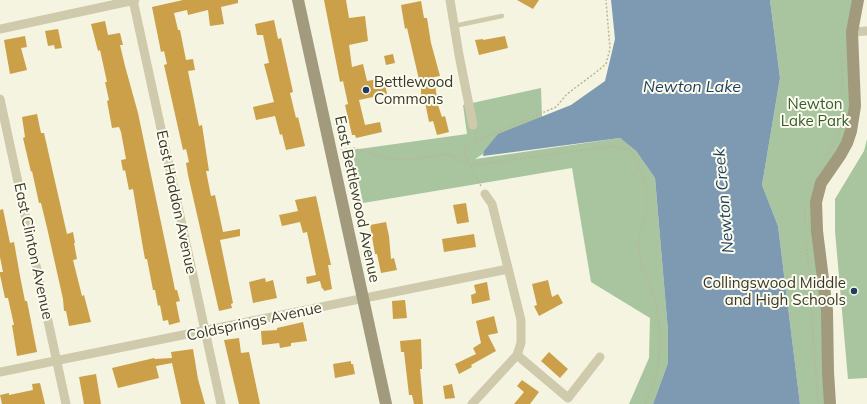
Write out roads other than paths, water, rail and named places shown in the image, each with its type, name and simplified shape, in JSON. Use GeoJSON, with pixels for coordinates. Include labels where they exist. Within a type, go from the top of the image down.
{"type":"FeatureCollection","features":[{"type":"Feature","properties":{"kind":"street"},"geometry":{"type":"LineString","coordinates":[[0,29],[134,0]]}},
{"type":"Feature","properties":{"kind":"street","name":"East Haddon Avenue"},"geometry":{"type":"LineString","coordinates":[[134,0],[221,404]]}},
{"type":"Feature","properties":{"kind":"street","name":"East Bettlewood Avenue"},"geometry":{"type":"LineString","coordinates":[[298,0],[386,404]]}},
{"type":"Feature","properties":{"kind":"street"},"geometry":{"type":"LineString","coordinates":[[450,0],[473,125]]}},
{"type":"Feature","properties":{"kind":"street"},"geometry":{"type":"LineString","coordinates":[[830,404],[827,311],[817,231],[816,202],[821,182],[841,154],[852,131],[855,106],[852,32],[858,0]]}},
{"type":"Feature","properties":{"kind":"street"},"geometry":{"type":"LineString","coordinates":[[852,32],[867,31]]}},
{"type":"Feature","properties":{"kind":"street","name":"East Clinton Avenue"},"geometry":{"type":"LineString","coordinates":[[0,99],[66,404]]}},
{"type":"Feature","properties":{"kind":"street"},"geometry":{"type":"LineString","coordinates":[[472,404],[518,351],[521,320],[492,204],[485,194]]}},
{"type":"Feature","properties":{"kind":"street","name":"Coldsprings Avenue"},"geometry":{"type":"LineString","coordinates":[[0,372],[205,332],[508,269]]}},
{"type":"Feature","properties":{"kind":"street"},"geometry":{"type":"LineString","coordinates":[[518,351],[568,398],[600,357]]}},
{"type":"Feature","properties":{"kind":"lane"},"geometry":{"type":"LineString","coordinates":[[454,26],[502,16]]}},
{"type":"Feature","properties":{"kind":"water","name":"Newton Lake"},"geometry":{"type":"Polygon","coordinates":[[[611,0],[770,0],[780,78],[762,185],[778,226],[800,404],[653,404],[668,363],[668,331],[655,178],[636,151],[620,138],[483,156],[484,151],[498,134],[571,105],[605,81],[615,39],[611,0]]]}},
{"type":"Feature","properties":{"kind":"place","name":"Bettlewood Commons"},"geometry":{"type":"Point","coordinates":[366,90]}},
{"type":"Feature","properties":{"kind":"place","name":"Collingswood Middle and High Schools"},"geometry":{"type":"Point","coordinates":[854,291]}},
{"type":"Feature","properties":{"kind":"park label","name":"Newton Lake Park"},"geometry":{"type":"Point","coordinates":[815,112]}},
{"type":"Feature","properties":{"kind":"water label","name":"Newton Creek"},"geometry":{"type":"Point","coordinates":[723,201]}}]}
